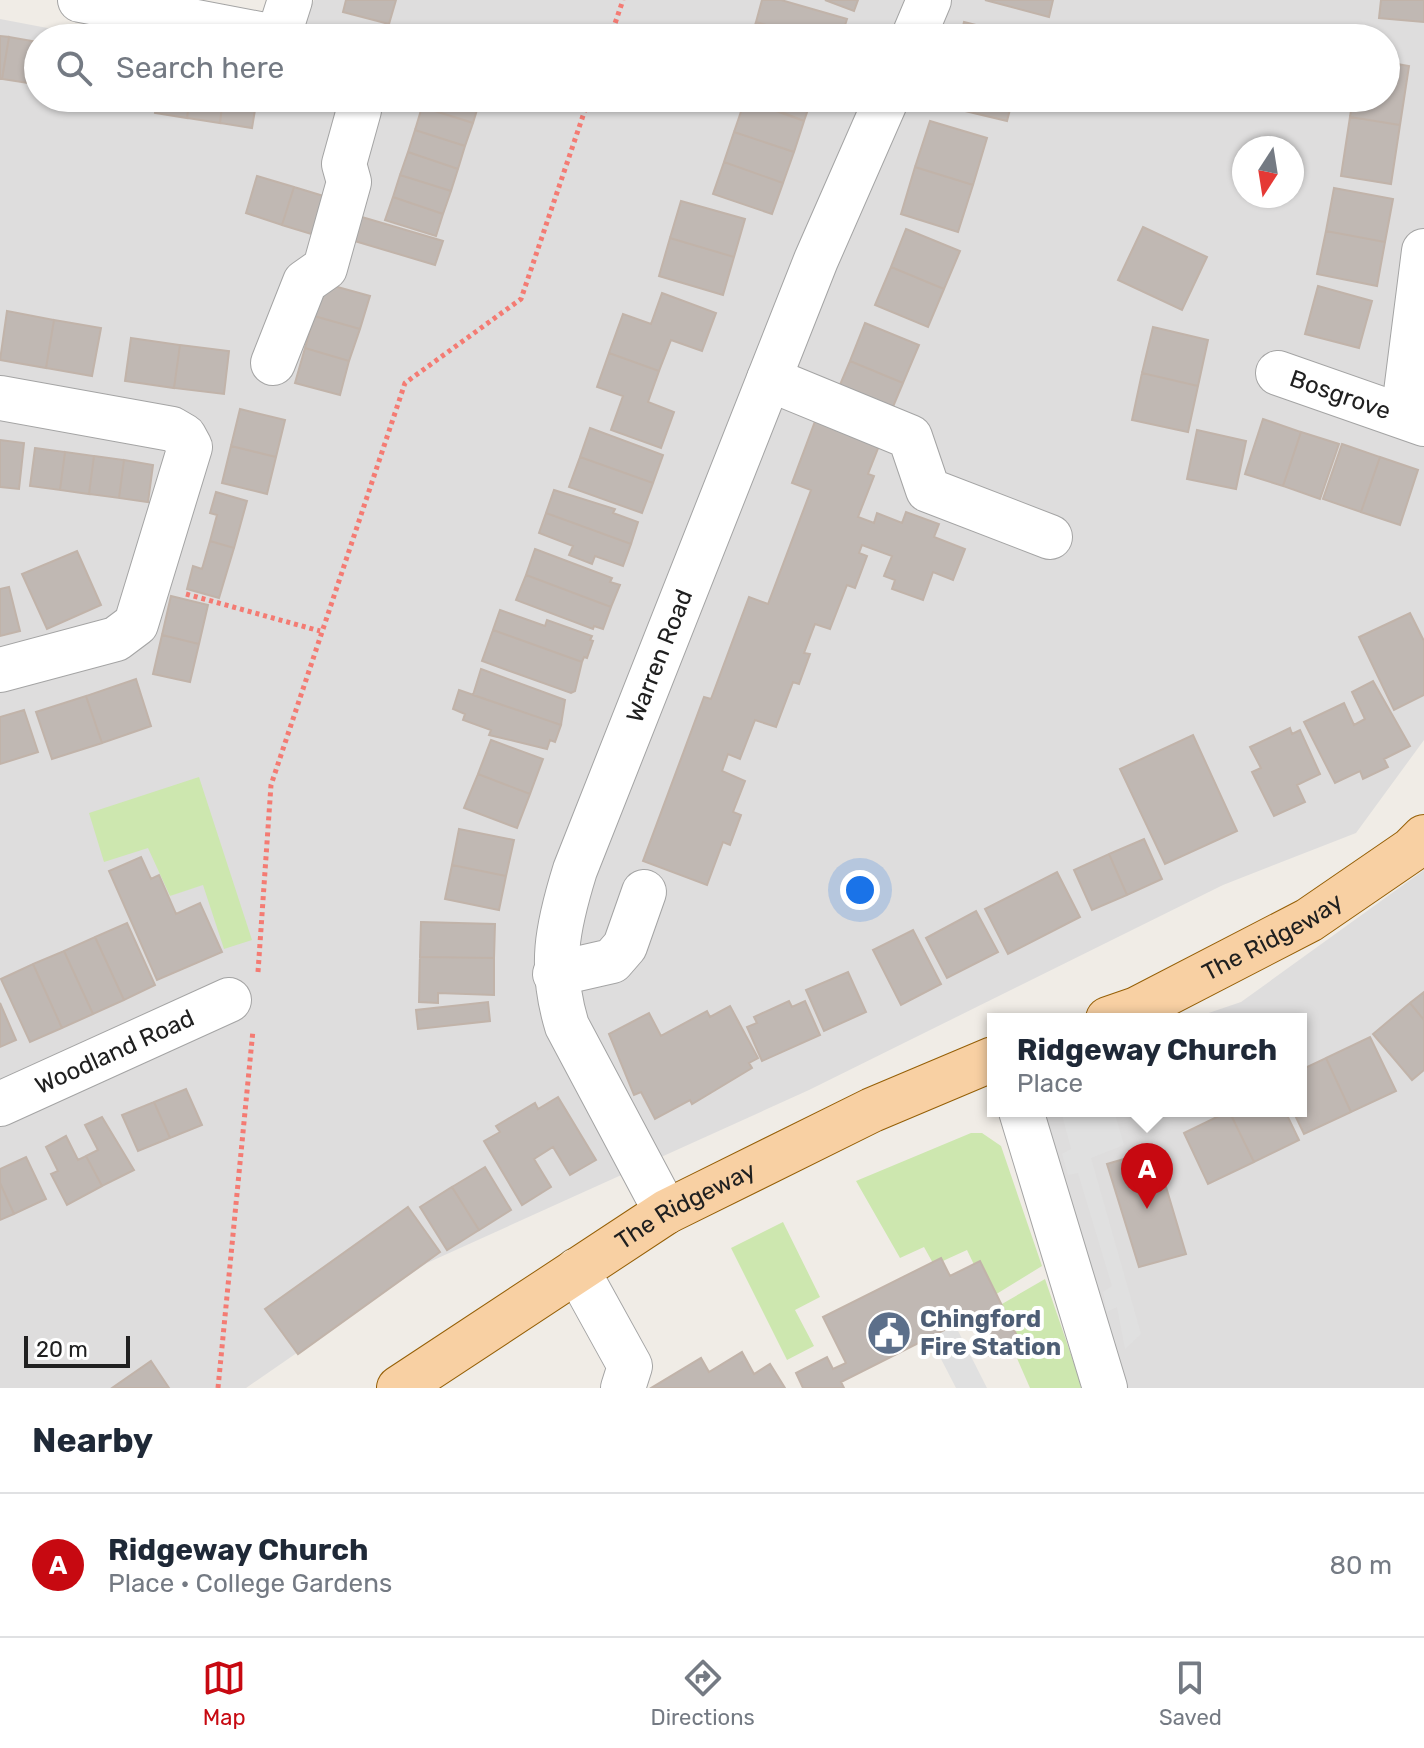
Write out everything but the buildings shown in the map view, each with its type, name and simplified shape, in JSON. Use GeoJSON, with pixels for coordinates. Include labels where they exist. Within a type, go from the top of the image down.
{"type":"FeatureCollection","features":[{"type":"Feature","properties":{"kind":"main road","name":"The Ridgeway"},"geometry":{"type":"LineString","coordinates":[[1125,1013],[1309,920],[1411,850],[1424,837]]}},
{"type":"Feature","properties":{"kind":"main road","name":"The Ridgeway"},"geometry":{"type":"LineString","coordinates":[[399,1388],[666,1212],[872,1110],[987,1062]]}},
{"type":"Feature","properties":{"kind":"street"},"geometry":{"type":"LineString","coordinates":[[80,0],[207,24]]}},
{"type":"Feature","properties":{"kind":"street"},"geometry":{"type":"LineString","coordinates":[[919,24],[929,0]]}},
{"type":"Feature","properties":{"kind":"street"},"geometry":{"type":"LineString","coordinates":[[273,363],[305,282],[325,268],[349,182],[344,164],[358,112]]}},
{"type":"Feature","properties":{"kind":"street","name":"Warren Road"},"geometry":{"type":"LineString","coordinates":[[666,1212],[583,1061],[562,1012],[555,974],[561,916],[575,870],[769,379],[881,112]]}},
{"type":"Feature","properties":{"kind":"street","name":"Bosgrove"},"geometry":{"type":"LineString","coordinates":[[1278,373],[1414,420],[1424,251]]}},
{"type":"Feature","properties":{"kind":"street"},"geometry":{"type":"LineString","coordinates":[[769,379],[910,437],[928,490],[1050,537]]}},
{"type":"Feature","properties":{"kind":"street"},"geometry":{"type":"LineString","coordinates":[[0,398],[172,429],[184,436],[190,447],[136,624],[116,639],[0,670]]}},
{"type":"Feature","properties":{"kind":"street"},"geometry":{"type":"LineString","coordinates":[[555,974],[612,961],[625,946],[644,892]]}},
{"type":"Feature","properties":{"kind":"street","name":"Woodland Road"},"geometry":{"type":"LineString","coordinates":[[0,1104],[247,999]]}},
{"type":"Feature","properties":{"kind":"street"},"geometry":{"type":"LineString","coordinates":[[1023,1117],[1105,1388]]}},
{"type":"Feature","properties":{"kind":"street"},"geometry":{"type":"LineString","coordinates":[[577,1270],[630,1366],[623,1388]]}},
{"type":"Feature","properties":{"kind":"path"},"geometry":{"type":"LineString","coordinates":[[615,24],[623,0]]}},
{"type":"Feature","properties":{"kind":"path"},"geometry":{"type":"LineString","coordinates":[[218,1388],[247,999],[271,785],[405,383],[521,299],[584,112]]}},
{"type":"Feature","properties":{"kind":"path"},"geometry":{"type":"LineString","coordinates":[[176,592],[320,631]]}},
{"type":"Feature","properties":{"kind":"shaded area"},"geometry":{"type":"Polygon","coordinates":[[[314,0],[1424,0],[1424,740],[1356,833],[1223,885],[809,1090],[427,1263],[246,1388],[0,1388],[0,19],[26,24],[24,112],[1400,112],[1400,24],[303,24],[314,0]]]}},
{"type":"Feature","properties":{"kind":"shaded area"},"geometry":{"type":"Polygon","coordinates":[[[1424,870],[1424,1388],[1123,1388],[1043,1117],[1307,1117],[1307,1013],[1209,1013],[1241,1002],[1424,870]]]}},
{"type":"Feature","properties":{"kind":"shaded area"},"geometry":{"type":"Polygon","coordinates":[[[1116,1117],[1124,1145],[1091,1158],[1141,1334],[1125,1349],[1117,1307],[1107,1312],[1103,1292],[1112,1286],[1078,1173],[1068,1175],[1062,1154],[1071,1149],[1063,1118],[1116,1117]]]}},
{"type":"Feature","properties":{"kind":"shaded area"},"geometry":{"type":"Polygon","coordinates":[[[950,1315],[987,1388],[956,1388],[925,1328],[950,1315]]]}},
{"type":"Feature","properties":{"kind":"green space"},"geometry":{"type":"Polygon","coordinates":[[[199,777],[252,940],[224,949],[203,885],[170,896],[148,848],[104,862],[89,813],[199,777]]]}},
{"type":"Feature","properties":{"kind":"green space"},"geometry":{"type":"Polygon","coordinates":[[[971,1133],[982,1133],[1001,1146],[1042,1266],[990,1298],[967,1250],[934,1265],[924,1247],[900,1258],[856,1181],[971,1133]]]}},
{"type":"Feature","properties":{"kind":"green space"},"geometry":{"type":"Polygon","coordinates":[[[783,1222],[820,1297],[795,1310],[814,1346],[787,1360],[731,1248],[783,1222]]]}},
{"type":"Feature","properties":{"kind":"green space"},"geometry":{"type":"Polygon","coordinates":[[[1045,1279],[1081,1388],[1030,1388],[995,1308],[1045,1279]]]}},
{"type":"Feature","properties":{"kind":"place","name":"Ridgeway Church"},"geometry":{"type":"Point","coordinates":[1147,1209]}},
{"type":"Feature","properties":{"kind":"place","name":"Chingford Fire Station"},"geometry":{"type":"Point","coordinates":[889,1333]}}]}
